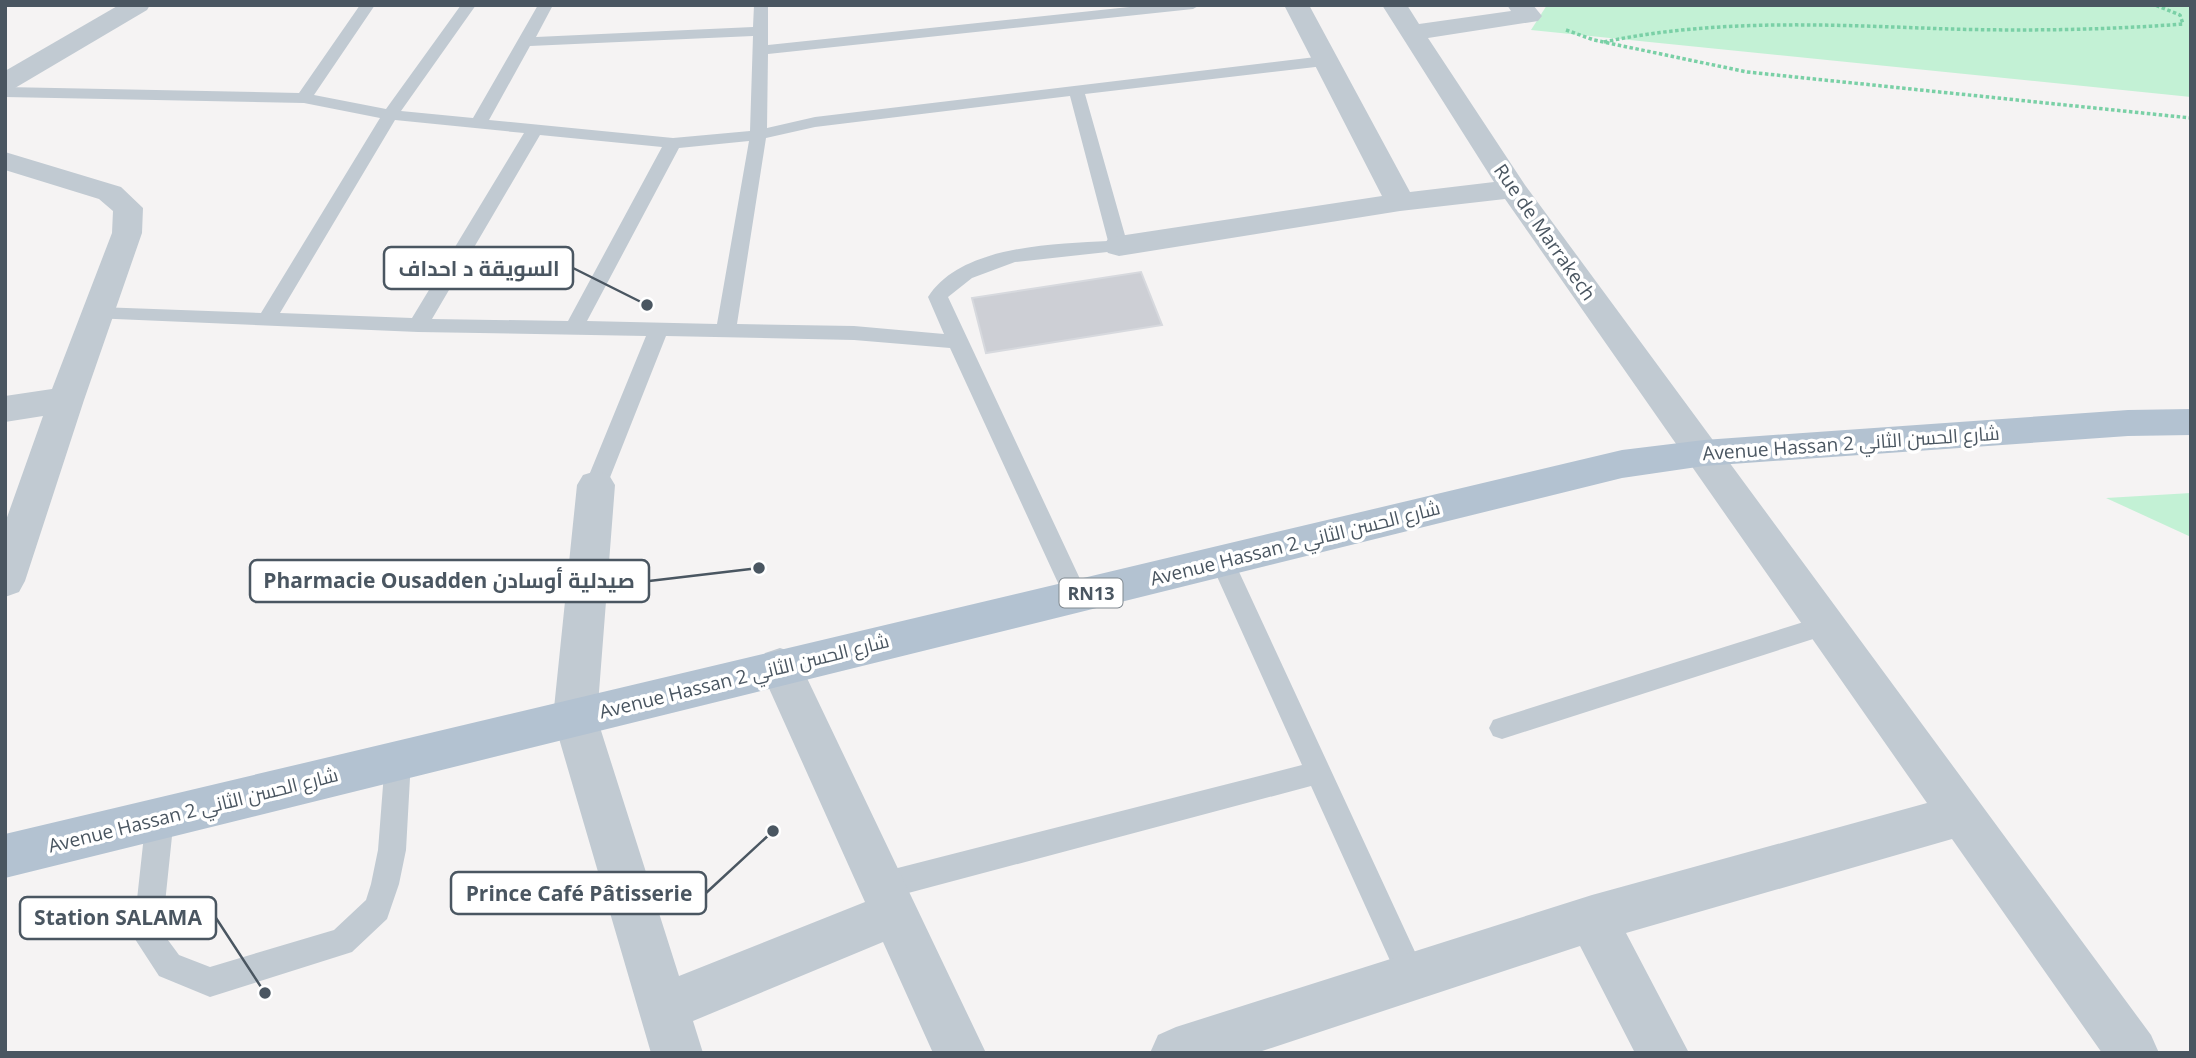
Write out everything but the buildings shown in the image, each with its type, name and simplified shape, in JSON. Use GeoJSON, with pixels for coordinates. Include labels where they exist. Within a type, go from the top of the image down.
{"type":"FeatureCollection","features":[{"type":"Feature","properties":{"kind":"main road","name":"Avenue Hassan 2 شارع الحسن الثاني"},"geometry":{"type":"LineString","coordinates":[[5,856],[1622,464],[1704,453],[2191,422]]}},
{"type":"Feature","properties":{"kind":"street"},"geometry":{"type":"LineString","coordinates":[[5,82],[138,5]]}},
{"type":"Feature","properties":{"kind":"street"},"geometry":{"type":"LineString","coordinates":[[1296,5],[1400,202]]}},
{"type":"Feature","properties":{"kind":"street","name":"Rue de Marrakech"},"geometry":{"type":"LineString","coordinates":[[1394,5],[1513,189],[2133,1053]]}},
{"type":"Feature","properties":{"kind":"street"},"geometry":{"type":"LineString","coordinates":[[1411,33],[1524,11]]}},
{"type":"Feature","properties":{"kind":"street"},"geometry":{"type":"LineString","coordinates":[[5,161],[110,193],[128,208],[127,233],[66,400],[5,582]]}},
{"type":"Feature","properties":{"kind":"street"},"geometry":{"type":"LineString","coordinates":[[1119,246],[1400,202],[1513,189]]}},
{"type":"Feature","properties":{"kind":"street"},"geometry":{"type":"LineString","coordinates":[[5,409],[66,400]]}},
{"type":"Feature","properties":{"kind":"street"},"geometry":{"type":"LineString","coordinates":[[596,485],[575,718],[671,1030],[889,900]]}},
{"type":"Feature","properties":{"kind":"street"},"geometry":{"type":"LineString","coordinates":[[780,666],[960,1053]]}},
{"type":"Feature","properties":{"kind":"street"},"geometry":{"type":"LineString","coordinates":[[1176,1053],[1592,919],[1961,815]]}},
{"type":"Feature","properties":{"kind":"street"},"geometry":{"type":"LineString","coordinates":[[1592,919],[1663,1053]]}},
{"type":"Feature","properties":{"kind":"lane"},"geometry":{"type":"LineString","coordinates":[[304,98],[368,5]]}},
{"type":"Feature","properties":{"kind":"lane"},"geometry":{"type":"LineString","coordinates":[[267,318],[390,115],[469,5]]}},
{"type":"Feature","properties":{"kind":"lane"},"geometry":{"type":"LineString","coordinates":[[479,123],[546,5]]}},
{"type":"Feature","properties":{"kind":"lane"},"geometry":{"type":"LineString","coordinates":[[726,329],[758,135],[761,5]]}},
{"type":"Feature","properties":{"kind":"lane"},"geometry":{"type":"LineString","coordinates":[[761,50],[1193,5]]}},
{"type":"Feature","properties":{"kind":"lane"},"geometry":{"type":"LineString","coordinates":[[526,41],[759,31]]}},
{"type":"Feature","properties":{"kind":"lane"},"geometry":{"type":"LineString","coordinates":[[5,92],[304,98],[390,115],[673,143],[758,135],[815,122],[1324,61]]}},
{"type":"Feature","properties":{"kind":"lane"},"geometry":{"type":"LineString","coordinates":[[1076,90],[1119,246],[1031,253],[972,271],[947,284],[937,297],[1076,597]]}},
{"type":"Feature","properties":{"kind":"lane"},"geometry":{"type":"LineString","coordinates":[[418,324],[536,128]]}},
{"type":"Feature","properties":{"kind":"lane"},"geometry":{"type":"LineString","coordinates":[[574,328],[673,143]]}},
{"type":"Feature","properties":{"kind":"lane"},"geometry":{"type":"LineString","coordinates":[[99,313],[418,324],[854,333],[957,342]]}},
{"type":"Feature","properties":{"kind":"lane"},"geometry":{"type":"LineString","coordinates":[[596,485],[659,329]]}},
{"type":"Feature","properties":{"kind":"lane"},"geometry":{"type":"LineString","coordinates":[[1223,561],[1412,977]]}},
{"type":"Feature","properties":{"kind":"lane"},"geometry":{"type":"LineString","coordinates":[[1502,728],[1826,625]]}},
{"type":"Feature","properties":{"kind":"lane"},"geometry":{"type":"LineString","coordinates":[[160,817],[147,936],[169,965],[209,982],[342,942],[377,909],[392,850],[398,760]]}},
{"type":"Feature","properties":{"kind":"lane"},"geometry":{"type":"LineString","coordinates":[[889,900],[1319,772]]}},
{"type":"Feature","properties":{"kind":"path"},"geometry":{"type":"LineString","coordinates":[[1604,43],[1647,34],[1776,24],[1996,30],[2183,24],[2180,15],[2155,5]]}},
{"type":"Feature","properties":{"kind":"path"},"geometry":{"type":"LineString","coordinates":[[1524,11],[1604,43],[1747,72],[2191,118]]}},
{"type":"Feature","properties":{"kind":"green space"},"geometry":{"type":"Polygon","coordinates":[[[1547,5],[2191,5],[2191,97],[1531,30],[1547,5]]]}},
{"type":"Feature","properties":{"kind":"green space"},"geometry":{"type":"Polygon","coordinates":[[[2191,493],[2191,537],[2106,498],[2191,493]]]}},
{"type":"Feature","properties":{"kind":"place","name":"السويقة د احداف"},"geometry":{"type":"Point","coordinates":[647,305]}},
{"type":"Feature","properties":{"kind":"place","name":"Pharmacie Ousadden صيدلية أوسادن"},"geometry":{"type":"Point","coordinates":[759,568]}},
{"type":"Feature","properties":{"kind":"place","name":"Prince Café Pâtisserie"},"geometry":{"type":"Point","coordinates":[773,831]}},
{"type":"Feature","properties":{"kind":"place","name":"Station SALAMA"},"geometry":{"type":"Point","coordinates":[265,993]}}]}
